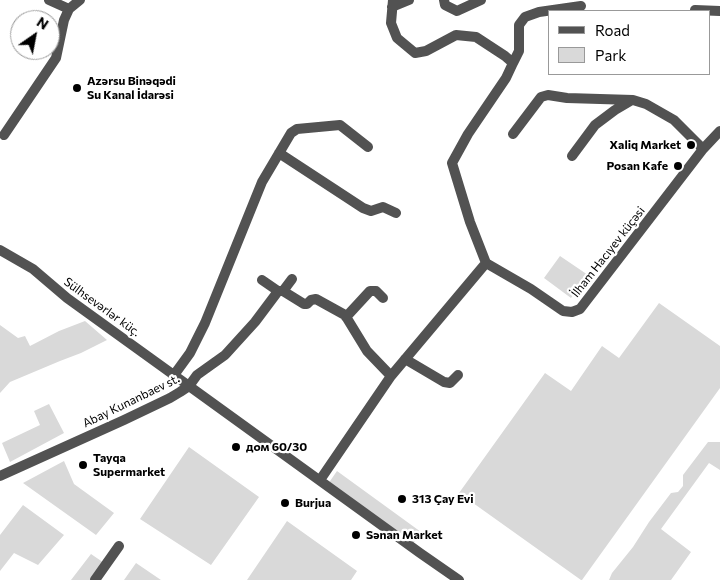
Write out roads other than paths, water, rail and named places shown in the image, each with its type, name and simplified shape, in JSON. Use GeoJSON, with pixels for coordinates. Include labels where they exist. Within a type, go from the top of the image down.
{"type":"FeatureCollection","features":[{"type":"Feature","properties":{"kind":"street"},"geometry":{"type":"LineString","coordinates":[[50,0],[69,9]]}},
{"type":"Feature","properties":{"kind":"street"},"geometry":{"type":"LineString","coordinates":[[1,136],[56,58],[64,20],[69,9],[80,0]]}},
{"type":"Feature","properties":{"kind":"street"},"geometry":{"type":"LineString","coordinates":[[409,0],[393,3],[391,23],[397,38],[415,53],[426,51],[456,35],[476,36],[512,63]]}},
{"type":"Feature","properties":{"kind":"street"},"geometry":{"type":"LineString","coordinates":[[444,0],[445,5],[457,11],[481,0]]}},
{"type":"Feature","properties":{"kind":"street"},"geometry":{"type":"LineString","coordinates":[[554,10],[581,6]]}},
{"type":"Feature","properties":{"kind":"street"},"geometry":{"type":"LineString","coordinates":[[320,480],[391,376],[486,263],[470,222],[452,163],[468,134],[506,78],[519,51],[519,25],[525,17],[548,11]]}},
{"type":"Feature","properties":{"kind":"street"},"geometry":{"type":"LineString","coordinates":[[513,134],[541,97],[548,95],[567,98],[633,100],[646,104],[674,120],[703,149]]}},
{"type":"Feature","properties":{"kind":"street"},"geometry":{"type":"LineString","coordinates":[[572,156],[595,125],[604,117],[633,100]]}},
{"type":"Feature","properties":{"kind":"street"},"geometry":{"type":"LineString","coordinates":[[174,375],[190,353],[205,323],[262,182],[291,133],[297,129],[340,125],[368,147]]}},
{"type":"Feature","properties":{"kind":"street","name":"İlham Hacıyev küçəsi"},"geometry":{"type":"LineString","coordinates":[[486,263],[531,289],[563,311],[572,312],[580,309],[703,149],[720,131]]}},
{"type":"Feature","properties":{"kind":"street"},"geometry":{"type":"LineString","coordinates":[[279,153],[363,208],[371,211],[383,207],[396,213]]}},
{"type":"Feature","properties":{"kind":"street","name":"Sülhsevərlər küç."},"geometry":{"type":"LineString","coordinates":[[0,250],[33,269],[67,298],[189,386]]}},
{"type":"Feature","properties":{"kind":"street"},"geometry":{"type":"LineString","coordinates":[[189,386],[197,375],[225,355],[292,279]]}},
{"type":"Feature","properties":{"kind":"street"},"geometry":{"type":"LineString","coordinates":[[262,280],[304,304],[316,299],[346,317],[367,351],[391,376]]}},
{"type":"Feature","properties":{"kind":"street"},"geometry":{"type":"LineString","coordinates":[[346,317],[370,291],[376,291],[384,298]]}},
{"type":"Feature","properties":{"kind":"street"},"geometry":{"type":"LineString","coordinates":[[405,359],[444,382],[450,383],[458,375]]}},
{"type":"Feature","properties":{"kind":"street","name":"Abay Kunanbaev st."},"geometry":{"type":"LineString","coordinates":[[0,476],[132,416],[189,386],[459,580]]}},
{"type":"Feature","properties":{"kind":"street"},"geometry":{"type":"LineString","coordinates":[[95,580],[119,546]]}},
{"type":"Feature","properties":{"kind":"place","name":"Azərsu Binəqədi Su Kanal İdarəsi"},"geometry":{"type":"Point","coordinates":[77,88]}},
{"type":"Feature","properties":{"kind":"place","name":"Xaliq Market"},"geometry":{"type":"Point","coordinates":[691,145]}},
{"type":"Feature","properties":{"kind":"place","name":"Posan Kafe"},"geometry":{"type":"Point","coordinates":[678,166]}},
{"type":"Feature","properties":{"kind":"place","name":"дом 60/30"},"geometry":{"type":"Point","coordinates":[236,447]}},
{"type":"Feature","properties":{"kind":"place","name":"Tayqa Supermarket"},"geometry":{"type":"Point","coordinates":[83,465]}},
{"type":"Feature","properties":{"kind":"place","name":"313 Çay Evi"},"geometry":{"type":"Point","coordinates":[402,499]}},
{"type":"Feature","properties":{"kind":"place","name":"Burjua"},"geometry":{"type":"Point","coordinates":[285,503]}},
{"type":"Feature","properties":{"kind":"place","name":"Sənan Market"},"geometry":{"type":"Point","coordinates":[356,535]}}]}
